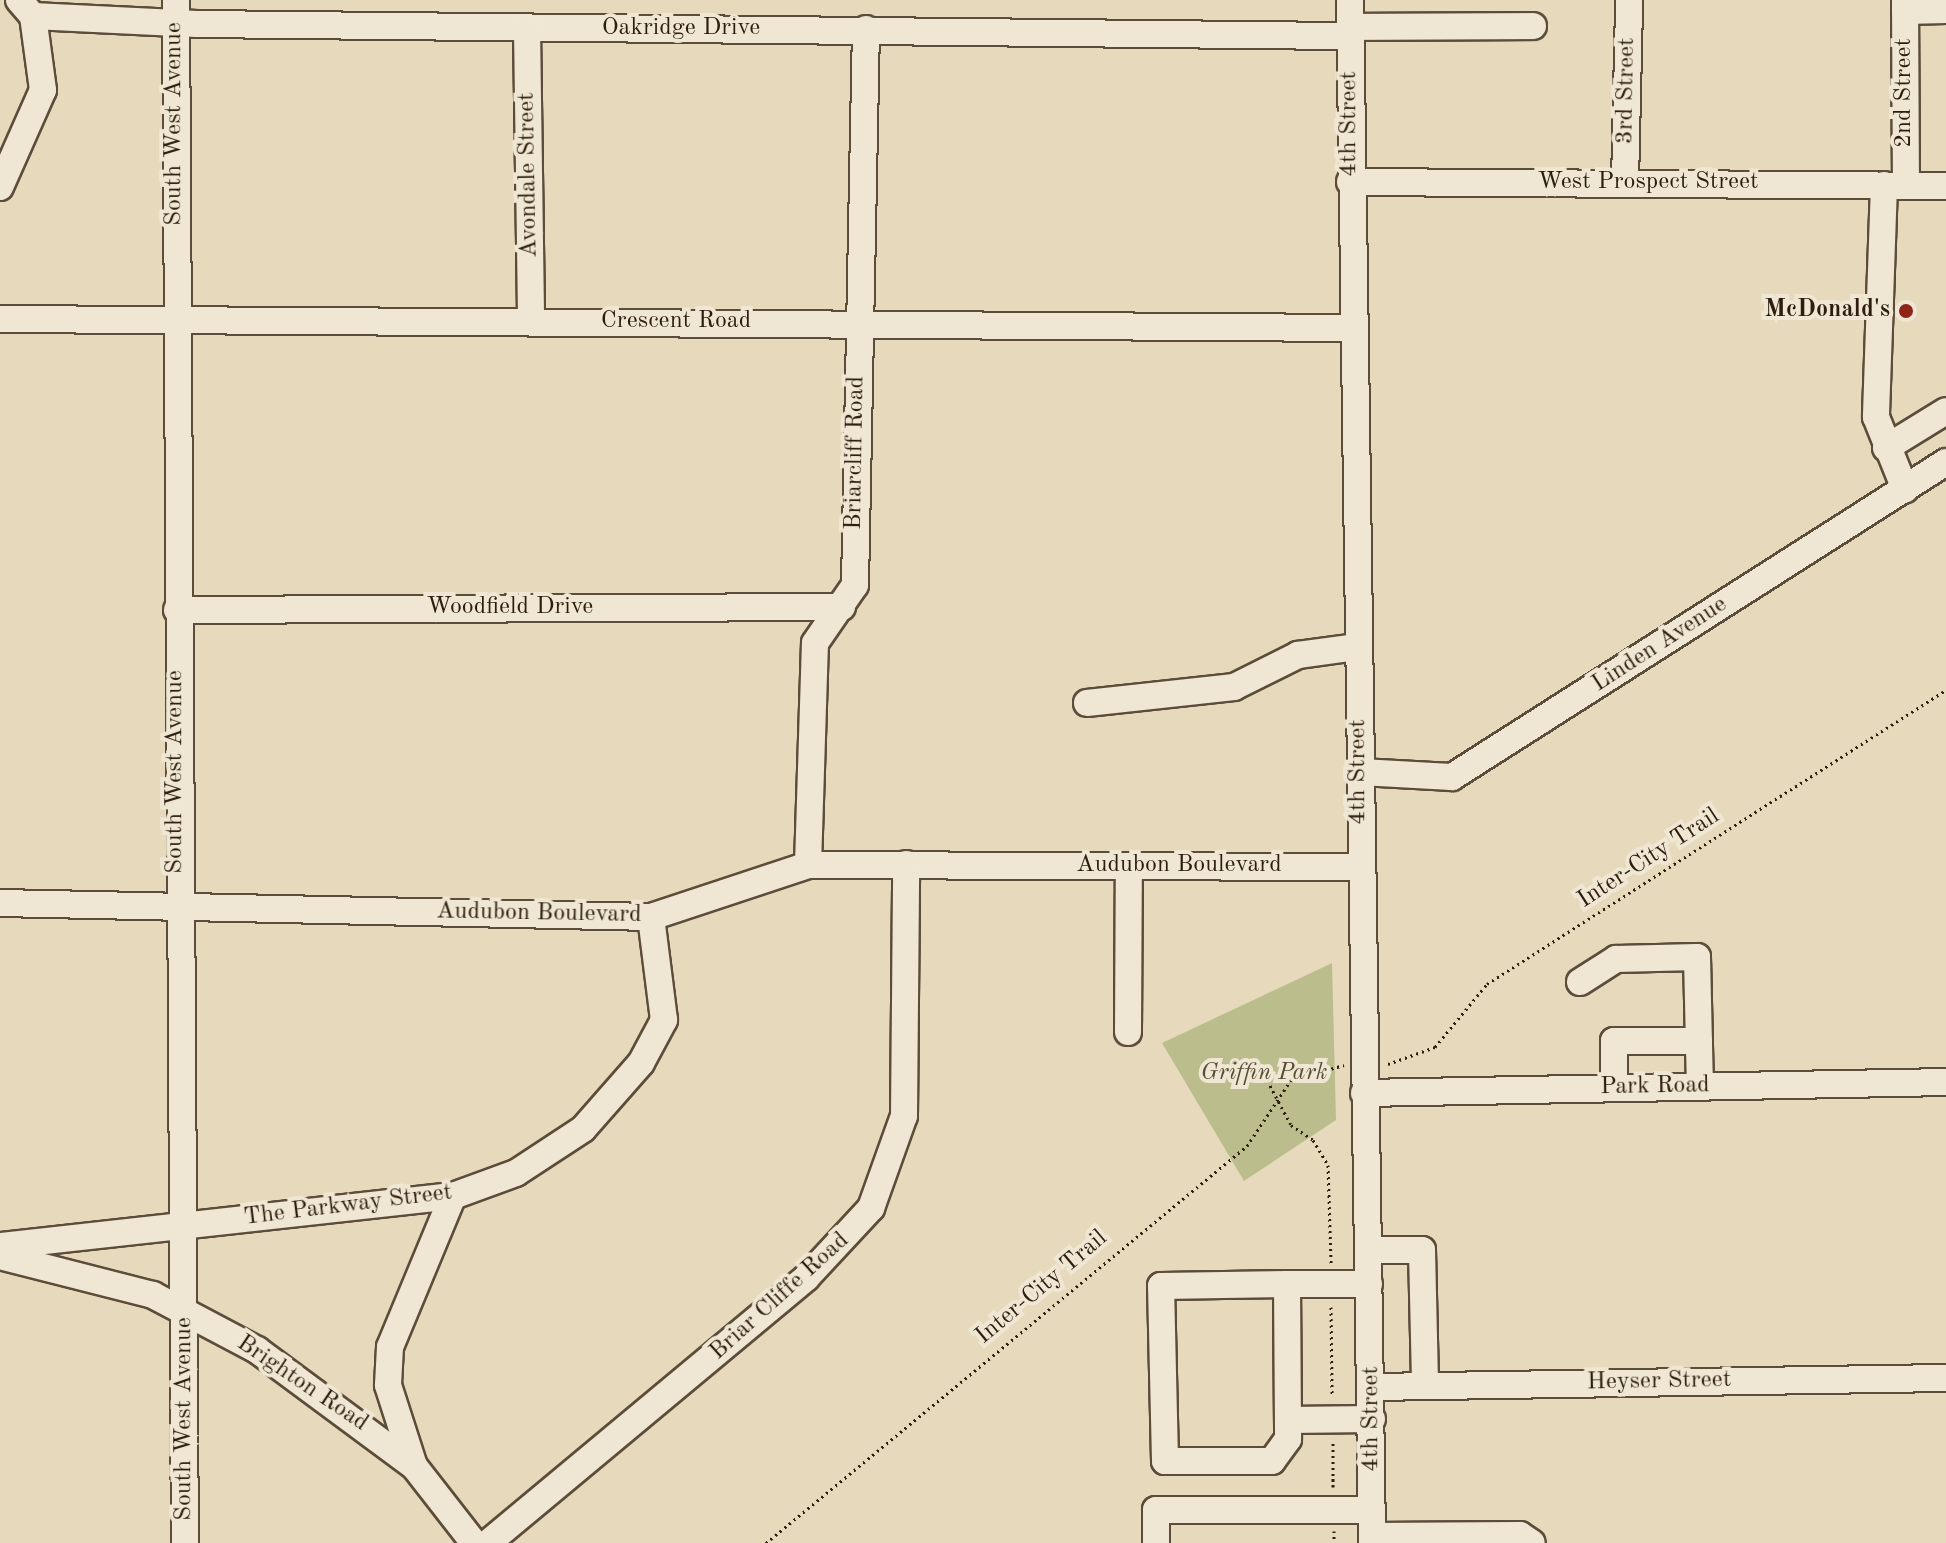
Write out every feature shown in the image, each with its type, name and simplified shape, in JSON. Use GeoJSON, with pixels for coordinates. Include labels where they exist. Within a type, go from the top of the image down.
{"type":"FeatureCollection","features":[{"type":"Feature","properties":{"kind":"street","name":"4th Street"},"geometry":{"type":"LineString","coordinates":[[1350,0],[1351,328],[1360,772],[1358,867],[1372,1387],[1372,1540]]}},
{"type":"Feature","properties":{"kind":"street","name":"3rd Street"},"geometry":{"type":"LineString","coordinates":[[1625,183],[1629,0]]}},
{"type":"Feature","properties":{"kind":"street"},"geometry":{"type":"LineString","coordinates":[[1905,5],[1946,10]]}},
{"type":"Feature","properties":{"kind":"street","name":"2nd Street"},"geometry":{"type":"LineString","coordinates":[[1905,5],[1895,185],[1876,417],[1905,489]]}},
{"type":"Feature","properties":{"kind":"street","name":"Oakridge Drive"},"geometry":{"type":"LineString","coordinates":[[26,8],[176,11],[527,28],[1350,31],[1533,26]]}},
{"type":"Feature","properties":{"kind":"street"},"geometry":{"type":"LineString","coordinates":[[0,187],[43,90],[26,8]]}},
{"type":"Feature","properties":{"kind":"street","name":"South West Avenue"},"geometry":{"type":"LineString","coordinates":[[176,11],[176,905],[186,1311],[185,1543]]}},
{"type":"Feature","properties":{"kind":"street","name":"Avondale Street"},"geometry":{"type":"LineString","coordinates":[[527,28],[531,321]]}},
{"type":"Feature","properties":{"kind":"street","name":"Briarcliff Road"},"geometry":{"type":"LineString","coordinates":[[808,865],[815,643],[855,585],[856,377],[864,322],[866,29]]}},
{"type":"Feature","properties":{"kind":"street","name":"West Prospect Street"},"geometry":{"type":"LineString","coordinates":[[1350,182],[1946,186]]}},
{"type":"Feature","properties":{"kind":"street","name":"Crescent Road"},"geometry":{"type":"LineString","coordinates":[[0,319],[174,317],[1351,328]]}},
{"type":"Feature","properties":{"kind":"street"},"geometry":{"type":"LineString","coordinates":[[1886,448],[1946,411]]}},
{"type":"Feature","properties":{"kind":"street","name":"Linden Avenue"},"geometry":{"type":"LineString","coordinates":[[1360,772],[1452,777],[1946,462]]}},
{"type":"Feature","properties":{"kind":"street","name":"Woodfield Drive"},"geometry":{"type":"LineString","coordinates":[[177,610],[842,607]]}},
{"type":"Feature","properties":{"kind":"street"},"geometry":{"type":"LineString","coordinates":[[1087,703],[1234,687],[1298,655],[1357,647]]}},
{"type":"Feature","properties":{"kind":"street","name":"Briar Cliffe Road"},"geometry":{"type":"LineString","coordinates":[[488,1543],[806,1278],[871,1208],[904,1116],[906,864]]}},
{"type":"Feature","properties":{"kind":"street","name":"Audubon Boulevard"},"geometry":{"type":"LineString","coordinates":[[0,903],[651,917],[808,865],[1358,867]]}},
{"type":"Feature","properties":{"kind":"street"},"geometry":{"type":"LineString","coordinates":[[1128,1032],[1129,866]]}},
{"type":"Feature","properties":{"kind":"street","name":"The Parkway Street"},"geometry":{"type":"LineString","coordinates":[[0,1246],[453,1196],[516,1173],[583,1129],[641,1063],[664,1020],[651,917]]}},
{"type":"Feature","properties":{"kind":"street"},"geometry":{"type":"LineString","coordinates":[[1580,982],[1616,959],[1697,957],[1700,1086]]}},
{"type":"Feature","properties":{"kind":"street"},"geometry":{"type":"LineString","coordinates":[[1614,1088],[1614,1041],[1699,1041]]}},
{"type":"Feature","properties":{"kind":"street","name":"Park Road"},"geometry":{"type":"LineString","coordinates":[[1364,1093],[1946,1082]]}},
{"type":"Feature","properties":{"kind":"street"},"geometry":{"type":"LineString","coordinates":[[414,1466],[388,1385],[390,1347],[453,1196]]}},
{"type":"Feature","properties":{"kind":"street"},"geometry":{"type":"LineString","coordinates":[[1368,1250],[1422,1250],[1425,1386]]}},
{"type":"Feature","properties":{"kind":"street","name":"Brighton Road"},"geometry":{"type":"LineString","coordinates":[[0,1256],[153,1295],[295,1374],[414,1466],[474,1543]]}},
{"type":"Feature","properties":{"kind":"street"},"geometry":{"type":"LineString","coordinates":[[1287,1284],[1288,1439],[1272,1461],[1165,1461],[1161,1286],[1287,1284],[1369,1284]]}},
{"type":"Feature","properties":{"kind":"street","name":"Heyser Street"},"geometry":{"type":"LineString","coordinates":[[1372,1387],[1946,1378]]}},
{"type":"Feature","properties":{"kind":"street"},"geometry":{"type":"LineString","coordinates":[[1288,1420],[1372,1419]]}},
{"type":"Feature","properties":{"kind":"street"},"geometry":{"type":"LineString","coordinates":[[1156,1543],[1156,1510],[1372,1510]]}},
{"type":"Feature","properties":{"kind":"street"},"geometry":{"type":"LineString","coordinates":[[1372,1540],[1520,1535],[1532,1543]]}},
{"type":"Feature","properties":{"kind":"path","name":"Inter-City Trail"},"geometry":{"type":"LineString","coordinates":[[1384,1064],[1427,1052],[1487,984],[1946,690]]}},
{"type":"Feature","properties":{"kind":"path","name":"Inter-City Trail"},"geometry":{"type":"LineString","coordinates":[[766,1543],[1247,1146],[1291,1080],[1334,1065]]}},
{"type":"Feature","properties":{"kind":"green space","name":"Griffin Park"},"geometry":{"type":"Polygon","coordinates":[[[1332,963],[1336,1120],[1244,1181],[1162,1043],[1332,963]]]}},
{"type":"Feature","properties":{"kind":"place","name":"McDonald's"},"geometry":{"type":"Point","coordinates":[1906,311]}}]}
